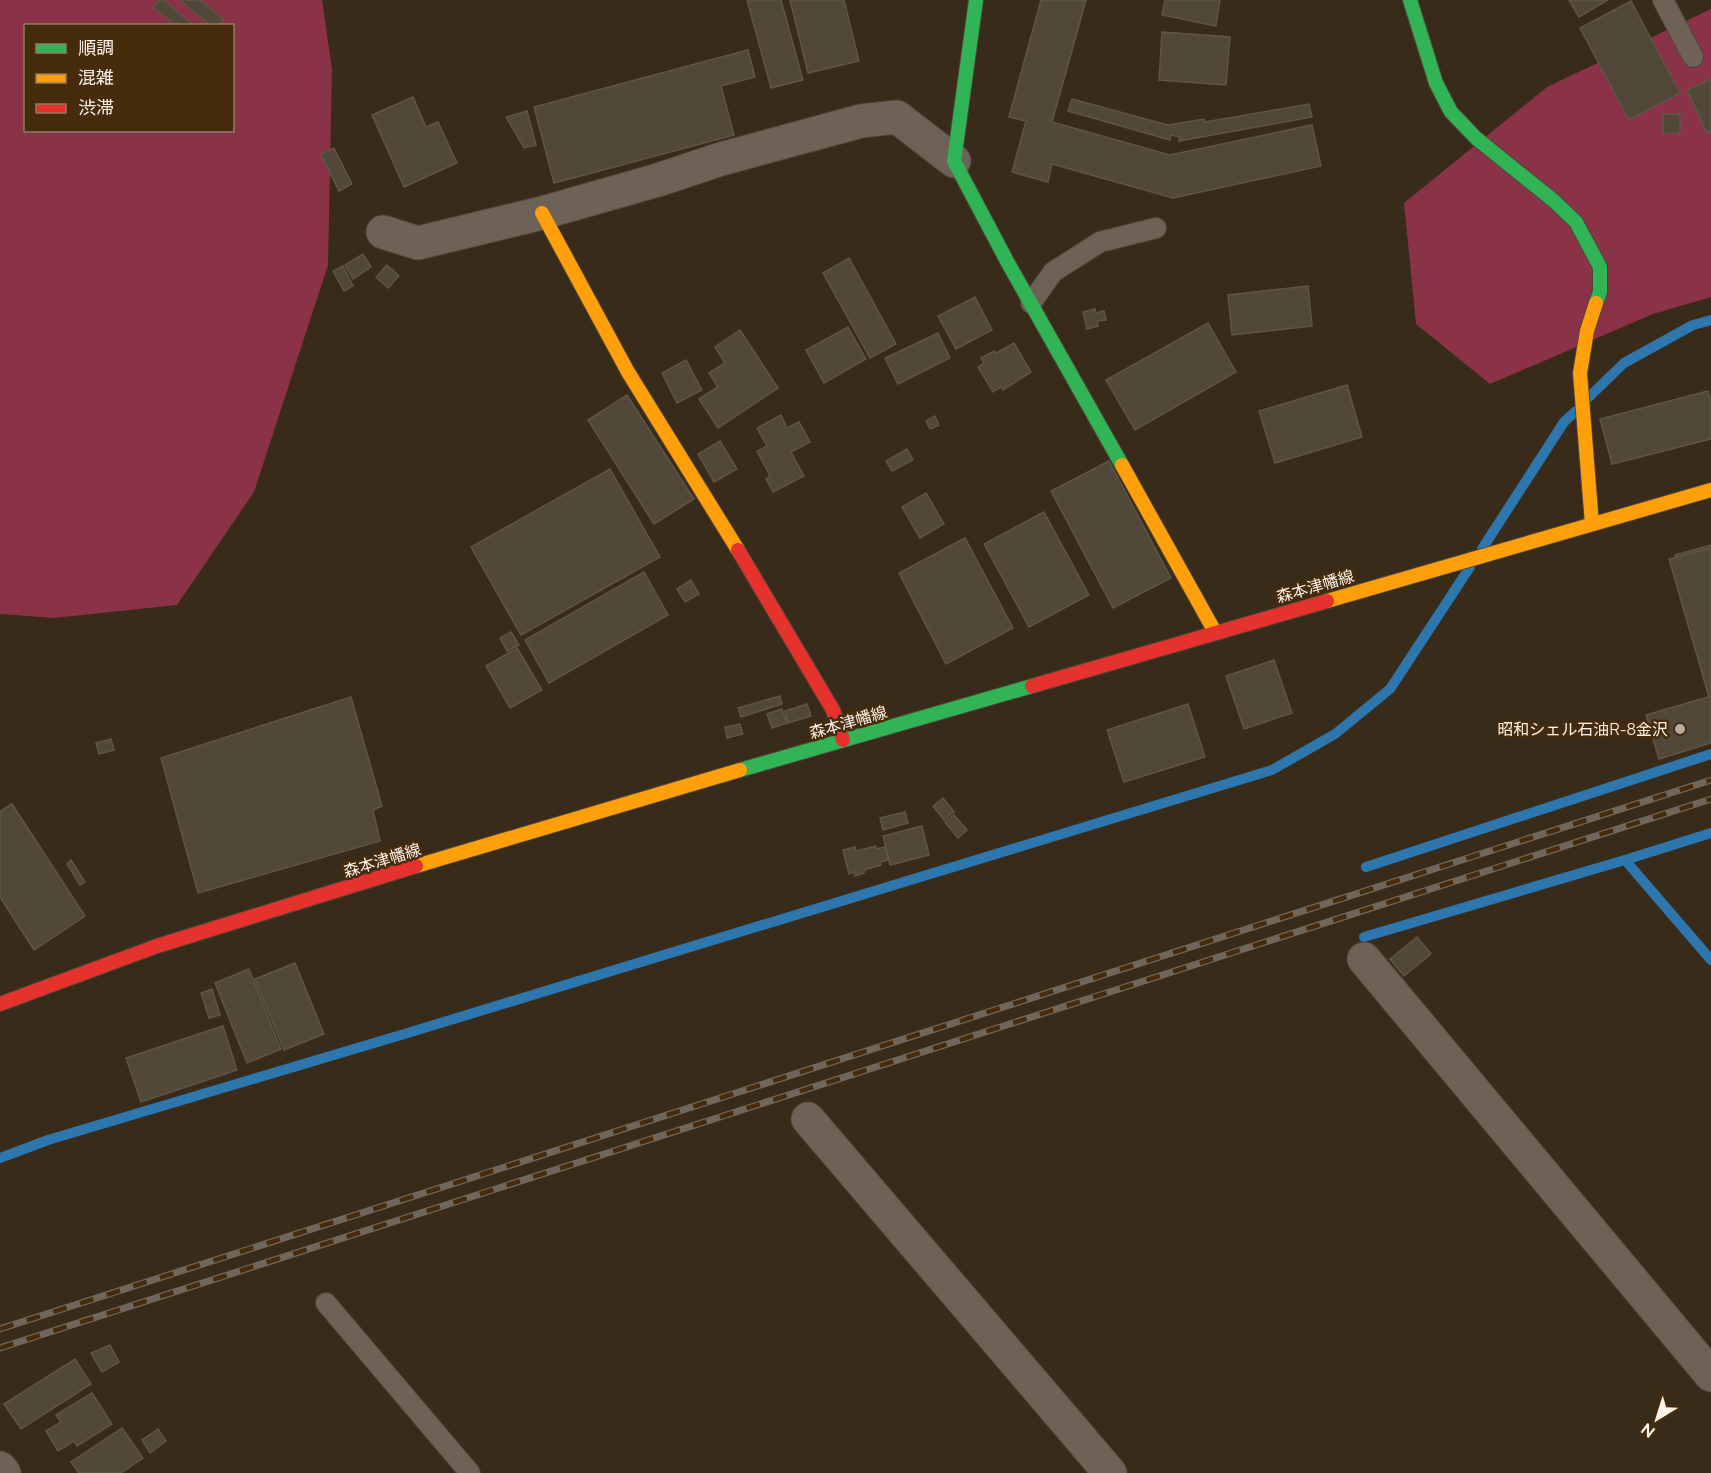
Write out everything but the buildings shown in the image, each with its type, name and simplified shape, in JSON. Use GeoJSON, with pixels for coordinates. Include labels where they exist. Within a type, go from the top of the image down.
{"type":"FeatureCollection","features":[{"type":"Feature","properties":{"kind":"street"},"geometry":{"type":"LineString","coordinates":[[954,161],[976,0]]}},
{"type":"Feature","properties":{"kind":"street"},"geometry":{"type":"LineString","coordinates":[[1410,0],[1436,83],[1451,112],[1476,138],[1554,201],[1576,222],[1600,267],[1600,292],[1587,331],[1580,373],[1592,524]]}},
{"type":"Feature","properties":{"kind":"street"},"geometry":{"type":"LineString","coordinates":[[383,232],[418,243],[542,213],[658,180],[721,159],[861,121],[897,117],[954,161],[1215,632]]}},
{"type":"Feature","properties":{"kind":"street"},"geometry":{"type":"LineString","coordinates":[[542,213],[628,372],[702,490],[833,710],[843,740]]}},
{"type":"Feature","properties":{"kind":"street","name":"森本津幡線"},"geometry":{"type":"LineString","coordinates":[[0,1004],[158,946],[587,814],[1413,574],[1711,490]]}},
{"type":"Feature","properties":{"kind":"street"},"geometry":{"type":"LineString","coordinates":[[1364,959],[1711,1375]]}},
{"type":"Feature","properties":{"kind":"street"},"geometry":{"type":"LineString","coordinates":[[808,1119],[1110,1473]]}},
{"type":"Feature","properties":{"kind":"street"},"geometry":{"type":"LineString","coordinates":[[0,1467],[4,1473]]}},
{"type":"Feature","properties":{"kind":"lane"},"geometry":{"type":"LineString","coordinates":[[1663,0],[1693,57]]}},
{"type":"Feature","properties":{"kind":"lane"},"geometry":{"type":"LineString","coordinates":[[1031,303],[1053,272],[1100,242],[1156,228]]}},
{"type":"Feature","properties":{"kind":"lane"},"geometry":{"type":"LineString","coordinates":[[326,1303],[470,1473]]}},
{"type":"Feature","properties":{"kind":"shaded area"},"geometry":{"type":"Polygon","coordinates":[[[0,0],[322,0],[332,69],[328,265],[254,492],[177,605],[54,618],[0,614],[0,0]]]}},
{"type":"Feature","properties":{"kind":"shaded area"},"geometry":{"type":"Polygon","coordinates":[[[1711,9],[1711,297],[1653,314],[1490,384],[1416,324],[1404,203],[1547,87],[1711,9]]]}},
{"type":"Feature","properties":{"kind":"waterway"},"geometry":{"type":"LineString","coordinates":[[1589,397],[1624,363],[1693,325],[1711,320]]}},
{"type":"Feature","properties":{"kind":"waterway"},"geometry":{"type":"LineString","coordinates":[[1482,549],[1564,422],[1576,411]]}},
{"type":"Feature","properties":{"kind":"waterway"},"geometry":{"type":"LineString","coordinates":[[0,1158],[48,1140],[1272,770],[1335,734],[1390,689],[1470,567]]}},
{"type":"Feature","properties":{"kind":"waterway"},"geometry":{"type":"LineString","coordinates":[[1366,867],[1711,754]]}},
{"type":"Feature","properties":{"kind":"waterway"},"geometry":{"type":"LineString","coordinates":[[1364,937],[1711,833]]}},
{"type":"Feature","properties":{"kind":"waterway"},"geometry":{"type":"LineString","coordinates":[[1625,860],[1711,960]]}},
{"type":"Feature","properties":{"kind":"railway"},"geometry":{"type":"LineString","coordinates":[[0,1329],[1711,780]]}},
{"type":"Feature","properties":{"kind":"railway"},"geometry":{"type":"LineString","coordinates":[[0,1348],[1711,799]]}},
{"type":"Feature","properties":{"kind":"traffic: fast"},"geometry":{"type":"LineString","coordinates":[[976,0],[954,161],[1008,263],[1122,465]]}},
{"type":"Feature","properties":{"kind":"traffic: fast"},"geometry":{"type":"LineString","coordinates":[[1410,0],[1436,83],[1451,112],[1476,138],[1554,201],[1576,222],[1600,267],[1600,292],[1596,303]]}},
{"type":"Feature","properties":{"kind":"traffic: fast"},"geometry":{"type":"LineString","coordinates":[[740,770],[1032,686]]}},
{"type":"Feature","properties":{"kind":"traffic: slow"},"geometry":{"type":"LineString","coordinates":[[542,213],[628,372],[738,550]]}},
{"type":"Feature","properties":{"kind":"traffic: slow"},"geometry":{"type":"LineString","coordinates":[[1592,524],[1580,373],[1587,331],[1596,303]]}},
{"type":"Feature","properties":{"kind":"traffic: slow"},"geometry":{"type":"LineString","coordinates":[[1122,465],[1215,632]]}},
{"type":"Feature","properties":{"kind":"traffic: slow"},"geometry":{"type":"LineString","coordinates":[[1327,601],[1711,490]]}},
{"type":"Feature","properties":{"kind":"traffic: slow"},"geometry":{"type":"LineString","coordinates":[[416,866],[740,770]]}},
{"type":"Feature","properties":{"kind":"traffic: jam"},"geometry":{"type":"LineString","coordinates":[[738,550],[833,710],[843,740]]}},
{"type":"Feature","properties":{"kind":"traffic: jam"},"geometry":{"type":"LineString","coordinates":[[1032,686],[1327,601]]}},
{"type":"Feature","properties":{"kind":"traffic: jam"},"geometry":{"type":"LineString","coordinates":[[0,1004],[157,946],[416,866]]}},
{"type":"Feature","properties":{"kind":"place","name":"昭和シェル石油R-8金沢"},"geometry":{"type":"Point","coordinates":[1680,729]}}]}
